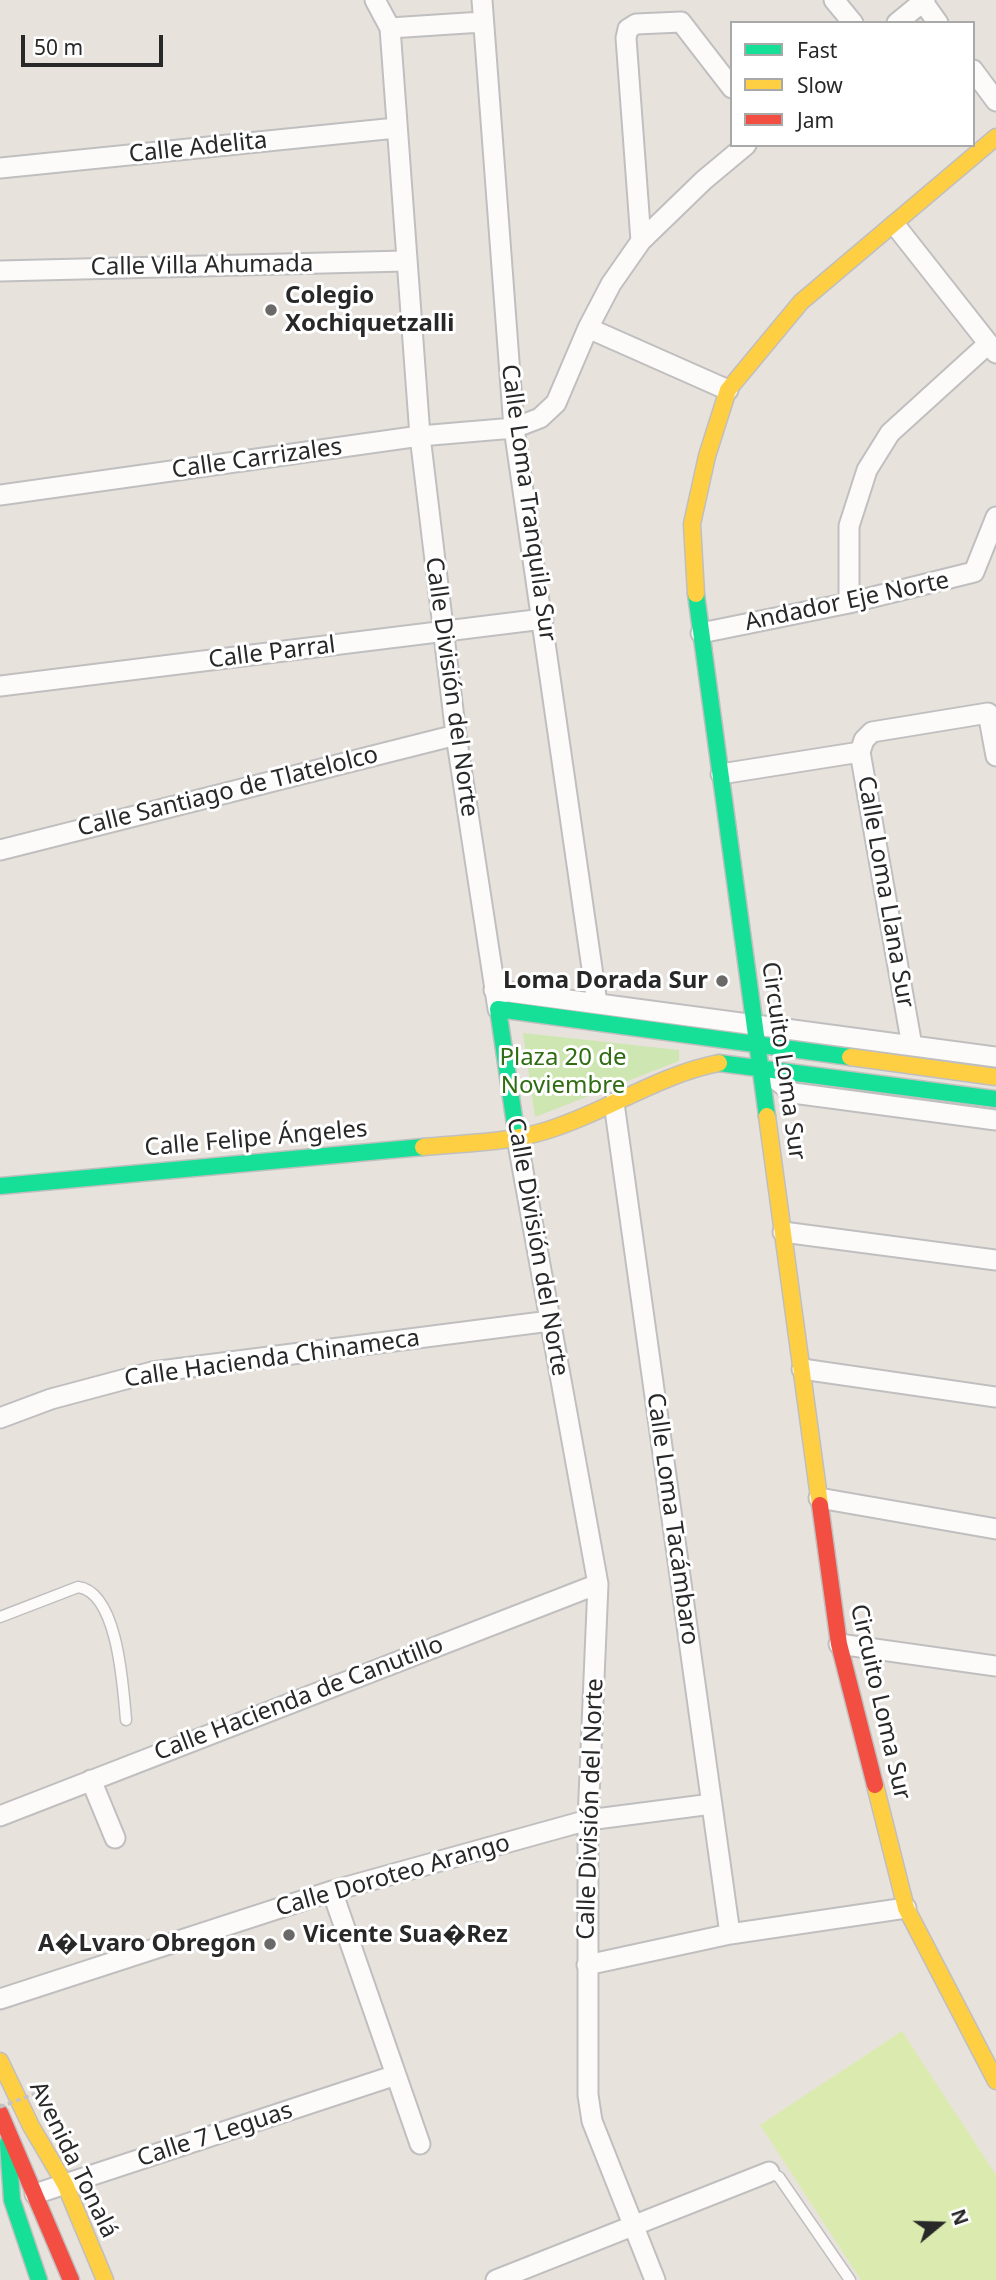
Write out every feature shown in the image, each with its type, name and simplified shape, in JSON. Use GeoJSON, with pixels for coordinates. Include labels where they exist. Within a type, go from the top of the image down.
{"type":"FeatureCollection","features":[{"type":"Feature","properties":{"kind":"street","name":"Calle División del Norte"},"geometry":{"type":"LineString","coordinates":[[375,0],[390,28],[419,436],[456,735],[517,1138],[598,1584],[588,1820],[588,2095],[593,2121],[654,2280]]}},
{"type":"Feature","properties":{"kind":"street","name":"Calle Loma Tranquila Sur"},"geometry":{"type":"LineString","coordinates":[[482,0],[514,428],[597,1003]]}},
{"type":"Feature","properties":{"kind":"street"},"geometry":{"type":"LineString","coordinates":[[834,0],[851,21]]}},
{"type":"Feature","properties":{"kind":"street"},"geometry":{"type":"LineString","coordinates":[[899,21],[924,1],[937,21]]}},
{"type":"Feature","properties":{"kind":"street"},"geometry":{"type":"LineString","coordinates":[[390,28],[482,22]]}},
{"type":"Feature","properties":{"kind":"street"},"geometry":{"type":"LineString","coordinates":[[641,240],[626,38],[628,29],[636,24],[681,22],[730,85]]}},
{"type":"Feature","properties":{"kind":"street"},"geometry":{"type":"LineString","coordinates":[[975,73],[996,101]]}},
{"type":"Feature","properties":{"kind":"street","name":"Calle Adelita"},"geometry":{"type":"LineString","coordinates":[[0,168],[396,128]]}},
{"type":"Feature","properties":{"kind":"street","name":"Circuito Loma Sur"},"geometry":{"type":"LineString","coordinates":[[996,137],[801,302],[729,390],[707,456],[692,524],[701,633],[839,1644],[906,1908],[996,2081]]}},
{"type":"Feature","properties":{"kind":"street"},"geometry":{"type":"LineString","coordinates":[[514,428],[540,418],[556,403],[588,327],[611,284],[641,240],[704,180],[744,147]]}},
{"type":"Feature","properties":{"kind":"street"},"geometry":{"type":"LineString","coordinates":[[849,603],[849,526],[867,470],[890,433],[992,349],[895,225]]}},
{"type":"Feature","properties":{"kind":"street","name":"Calle Villa Ahumada"},"geometry":{"type":"LineString","coordinates":[[0,271],[405,261]]}},
{"type":"Feature","properties":{"kind":"street"},"geometry":{"type":"LineString","coordinates":[[588,327],[729,390]]}},
{"type":"Feature","properties":{"kind":"street","name":"Calle Carrizales"},"geometry":{"type":"LineString","coordinates":[[0,495],[419,436],[514,428]]}},
{"type":"Feature","properties":{"kind":"street","name":"Andador Eje Norte"},"geometry":{"type":"LineString","coordinates":[[701,633],[849,603],[974,572],[996,517]]}},
{"type":"Feature","properties":{"kind":"street","name":"Calle Parral"},"geometry":{"type":"LineString","coordinates":[[0,686],[543,619]]}},
{"type":"Feature","properties":{"kind":"street"},"geometry":{"type":"LineString","coordinates":[[721,775],[862,746],[872,732],[988,713],[996,756]]}},
{"type":"Feature","properties":{"kind":"street","name":"Calle Santiago de Tlatelolco"},"geometry":{"type":"LineString","coordinates":[[0,850],[456,735]]}},
{"type":"Feature","properties":{"kind":"street","name":"Calle Loma Llana Sur"},"geometry":{"type":"LineString","coordinates":[[862,746],[912,1046]]}},
{"type":"Feature","properties":{"kind":"street"},"geometry":{"type":"LineString","coordinates":[[494,990],[996,1057]]}},
{"type":"Feature","properties":{"kind":"street"},"geometry":{"type":"LineString","coordinates":[[498,1009],[996,1077]]}},
{"type":"Feature","properties":{"kind":"street","name":"Calle Felipe Ángeles"},"geometry":{"type":"LineString","coordinates":[[0,1185],[517,1138],[570,1125],[696,1066],[726,1062],[996,1099]]}},
{"type":"Feature","properties":{"kind":"street"},"geometry":{"type":"LineString","coordinates":[[761,1067],[793,1093],[996,1120]]}},
{"type":"Feature","properties":{"kind":"street","name":"Calle Loma Tacámbaro"},"geometry":{"type":"LineString","coordinates":[[614,1103],[730,1934]]}},
{"type":"Feature","properties":{"kind":"street"},"geometry":{"type":"LineString","coordinates":[[783,1233],[996,1260]]}},
{"type":"Feature","properties":{"kind":"street","name":"Calle Hacienda Chinameca"},"geometry":{"type":"LineString","coordinates":[[0,1418],[51,1399],[152,1372],[550,1321]]}},
{"type":"Feature","properties":{"kind":"street"},"geometry":{"type":"LineString","coordinates":[[802,1369],[996,1397]]}},
{"type":"Feature","properties":{"kind":"street"},"geometry":{"type":"LineString","coordinates":[[819,1498],[996,1529]]}},
{"type":"Feature","properties":{"kind":"street","name":"Calle Hacienda de Canutillo"},"geometry":{"type":"LineString","coordinates":[[0,1815],[598,1584]]}},
{"type":"Feature","properties":{"kind":"street"},"geometry":{"type":"LineString","coordinates":[[839,1644],[996,1666]]}},
{"type":"Feature","properties":{"kind":"street"},"geometry":{"type":"LineString","coordinates":[[91,1780],[115,1838]]}},
{"type":"Feature","properties":{"kind":"street","name":"Calle Doroteo Arango"},"geometry":{"type":"LineString","coordinates":[[0,1999],[332,1891],[588,1820],[712,1804]]}},
{"type":"Feature","properties":{"kind":"street"},"geometry":{"type":"LineString","coordinates":[[332,1891],[420,2144]]}},
{"type":"Feature","properties":{"kind":"street"},"geometry":{"type":"LineString","coordinates":[[587,1965],[730,1934],[906,1908]]}},
{"type":"Feature","properties":{"kind":"street","name":"Avenida Tonalá"},"geometry":{"type":"LineString","coordinates":[[0,2061],[31,2126],[65,2184],[105,2280]]}},
{"type":"Feature","properties":{"kind":"street","name":"Calle 7 Leguas"},"geometry":{"type":"LineString","coordinates":[[35,2194],[396,2075]]}},
{"type":"Feature","properties":{"kind":"street","name":"Avenida Tonalá"},"geometry":{"type":"LineString","coordinates":[[2,2125],[71,2280]]}},
{"type":"Feature","properties":{"kind":"street","name":"Avenida Tonalá"},"geometry":{"type":"LineString","coordinates":[[2,2125],[12,2200],[39,2280]]}},
{"type":"Feature","properties":{"kind":"street"},"geometry":{"type":"LineString","coordinates":[[496,2280],[769,2172]]}},
{"type":"Feature","properties":{"kind":"lane"},"geometry":{"type":"LineString","coordinates":[[0,1617],[78,1587],[89,1588],[97,1595],[117,1645],[126,1720]]}},
{"type":"Feature","properties":{"kind":"lane"},"geometry":{"type":"LineString","coordinates":[[769,2172],[779,2177],[850,2280]]}},
{"type":"Feature","properties":{"kind":"path"},"geometry":{"type":"LineString","coordinates":[[0,2107],[37,2093]]}},
{"type":"Feature","properties":{"kind":"green space","name":"Plaza 20 de Noviembre"},"geometry":{"type":"Polygon","coordinates":[[[523,1033],[679,1050],[679,1061],[535,1117],[523,1033]]]}},
{"type":"Feature","properties":{"kind":"green space"},"geometry":{"type":"Polygon","coordinates":[[[902,2031],[996,2175],[996,2280],[861,2280],[760,2125],[902,2031]]]}},
{"type":"Feature","properties":{"kind":"traffic: fast"},"geometry":{"type":"LineString","coordinates":[[696,594],[767,1116]]}},
{"type":"Feature","properties":{"kind":"traffic: fast"},"geometry":{"type":"LineString","coordinates":[[517,1138],[498,1009],[850,1057]]}},
{"type":"Feature","properties":{"kind":"traffic: fast"},"geometry":{"type":"LineString","coordinates":[[719,1063],[996,1099]]}},
{"type":"Feature","properties":{"kind":"traffic: fast"},"geometry":{"type":"LineString","coordinates":[[0,1186],[423,1147]]}},
{"type":"Feature","properties":{"kind":"traffic: fast"},"geometry":{"type":"LineString","coordinates":[[8,2143],[12,2200],[39,2280]]}},
{"type":"Feature","properties":{"kind":"traffic: slow"},"geometry":{"type":"LineString","coordinates":[[696,594],[692,524],[707,456],[728,390],[801,302],[996,137]]}},
{"type":"Feature","properties":{"kind":"traffic: slow"},"geometry":{"type":"LineString","coordinates":[[850,1057],[996,1077]]}},
{"type":"Feature","properties":{"kind":"traffic: slow"},"geometry":{"type":"LineString","coordinates":[[423,1147],[500,1140],[545,1131],[674,1076],[719,1063]]}},
{"type":"Feature","properties":{"kind":"traffic: slow"},"geometry":{"type":"LineString","coordinates":[[767,1116],[820,1505]]}},
{"type":"Feature","properties":{"kind":"traffic: slow"},"geometry":{"type":"LineString","coordinates":[[875,1785],[906,1908],[996,2081]]}},
{"type":"Feature","properties":{"kind":"traffic: slow"},"geometry":{"type":"LineString","coordinates":[[0,2061],[31,2126],[65,2184],[105,2280]]}},
{"type":"Feature","properties":{"kind":"traffic: jam"},"geometry":{"type":"LineString","coordinates":[[820,1505],[839,1644],[875,1785]]}},
{"type":"Feature","properties":{"kind":"traffic: jam"},"geometry":{"type":"LineString","coordinates":[[0,2113],[71,2280]]}},
{"type":"Feature","properties":{"kind":"place","name":"Colegio Xochiquetzalli"},"geometry":{"type":"Point","coordinates":[271,310]}},
{"type":"Feature","properties":{"kind":"place","name":"Loma Dorada Sur"},"geometry":{"type":"Point","coordinates":[722,981]}},
{"type":"Feature","properties":{"kind":"place","name":"Vicente Sua�Rez"},"geometry":{"type":"Point","coordinates":[289,1935]}},
{"type":"Feature","properties":{"kind":"place","name":"A�Lvaro Obregon"},"geometry":{"type":"Point","coordinates":[270,1944]}}]}
